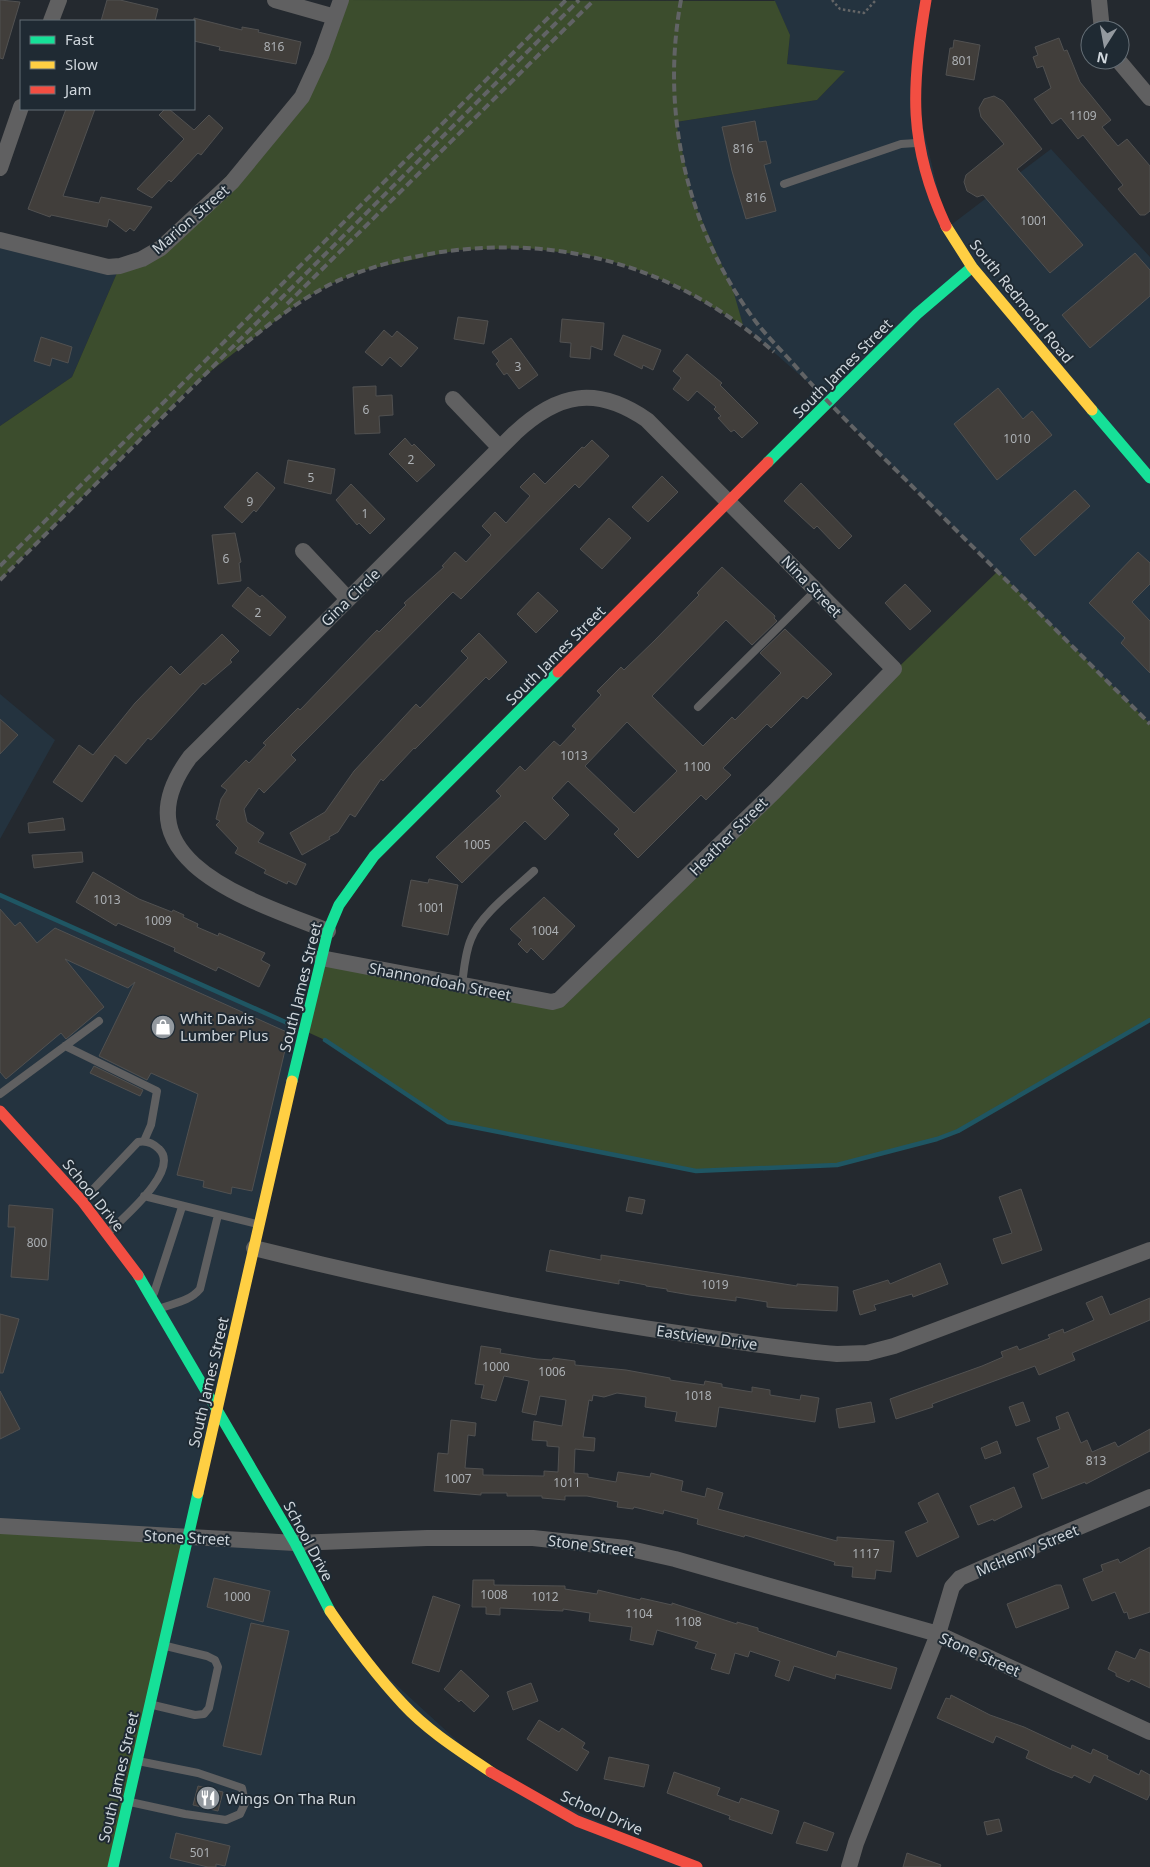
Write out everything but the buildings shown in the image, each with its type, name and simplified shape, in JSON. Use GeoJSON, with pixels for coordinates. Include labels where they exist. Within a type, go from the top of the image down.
{"type":"FeatureCollection","features":[{"type":"Feature","properties":{"kind":"street"},"geometry":{"type":"LineString","coordinates":[[51,20],[59,0]]}},
{"type":"Feature","properties":{"kind":"street"},"geometry":{"type":"LineString","coordinates":[[275,0],[335,17]]}},
{"type":"Feature","properties":{"kind":"street","name":"Marion Street"},"geometry":{"type":"LineString","coordinates":[[0,240],[108,267],[120,266],[142,259],[162,248],[198,216],[253,156],[302,97],[321,56],[341,0]]}},
{"type":"Feature","properties":{"kind":"street","name":"South Redmond Road"},"geometry":{"type":"LineString","coordinates":[[926,0],[916,52],[913,86],[918,143],[930,191],[947,228],[972,267],[1150,478]]}},
{"type":"Feature","properties":{"kind":"street"},"geometry":{"type":"LineString","coordinates":[[1099,0],[1101,20]]}},
{"type":"Feature","properties":{"kind":"street"},"geometry":{"type":"LineString","coordinates":[[1126,70],[1150,98]]}},
{"type":"Feature","properties":{"kind":"street"},"geometry":{"type":"LineString","coordinates":[[0,168],[20,110]]}},
{"type":"Feature","properties":{"kind":"street","name":"South James Street"},"geometry":{"type":"LineString","coordinates":[[113,1867],[321,958],[328,930],[339,905],[374,856],[728,505],[780,450],[917,314],[972,267]]}},
{"type":"Feature","properties":{"kind":"street","name":"Gina Circle"},"geometry":{"type":"LineString","coordinates":[[328,930],[247,899],[201,873],[186,859],[176,844],[168,816],[169,798],[175,780],[190,757],[531,417],[550,405],[566,399],[599,398],[616,402],[647,420],[728,505]]}},
{"type":"Feature","properties":{"kind":"street"},"geometry":{"type":"LineString","coordinates":[[453,399],[500,448]]}},
{"type":"Feature","properties":{"kind":"street","name":"Nina Street"},"geometry":{"type":"LineString","coordinates":[[728,505],[757,530],[894,670]]}},
{"type":"Feature","properties":{"kind":"street"},"geometry":{"type":"LineString","coordinates":[[303,551],[348,599]]}},
{"type":"Feature","properties":{"kind":"street","name":"Heather Street"},"geometry":{"type":"LineString","coordinates":[[559,1000],[761,804],[894,670]]}},
{"type":"Feature","properties":{"kind":"street","name":"Shannondoah Street"},"geometry":{"type":"LineString","coordinates":[[321,958],[552,1002],[559,1000]]}},
{"type":"Feature","properties":{"kind":"street","name":"School Drive"},"geometry":{"type":"LineString","coordinates":[[0,1111],[82,1201],[108,1234],[159,1308],[296,1543],[325,1604],[355,1647],[420,1721],[491,1772],[535,1799],[577,1821],[697,1867]]}},
{"type":"Feature","properties":{"kind":"street","name":"Eastview Drive"},"geometry":{"type":"LineString","coordinates":[[254,1248],[468,1298],[539,1312],[675,1333],[837,1354],[867,1353],[894,1346],[989,1313],[1150,1250]]}},
{"type":"Feature","properties":{"kind":"street","name":"McHenry Street"},"geometry":{"type":"LineString","coordinates":[[849,1867],[856,1843],[938,1634],[952,1587],[960,1578],[1150,1497]]}},
{"type":"Feature","properties":{"kind":"street","name":"Stone Street"},"geometry":{"type":"LineString","coordinates":[[0,1526],[296,1543],[427,1538],[533,1538],[618,1547],[675,1559],[938,1634],[1150,1732]]}},
{"type":"Feature","properties":{"kind":"lane"},"geometry":{"type":"LineString","coordinates":[[784,184],[901,144],[918,143]]}},
{"type":"Feature","properties":{"kind":"lane"},"geometry":{"type":"LineString","coordinates":[[698,707],[816,590]]}},
{"type":"Feature","properties":{"kind":"lane"},"geometry":{"type":"LineString","coordinates":[[462,985],[466,953],[476,929],[534,871]]}},
{"type":"Feature","properties":{"kind":"lane"},"geometry":{"type":"LineString","coordinates":[[0,1094],[98,1022]]}},
{"type":"Feature","properties":{"kind":"lane"},"geometry":{"type":"LineString","coordinates":[[65,1046],[156,1091],[151,1125],[144,1140],[132,1146],[82,1201]]}},
{"type":"Feature","properties":{"kind":"lane"},"geometry":{"type":"LineString","coordinates":[[108,1234],[161,1175],[164,1163],[161,1151],[152,1143],[144,1140]]}},
{"type":"Feature","properties":{"kind":"lane"},"geometry":{"type":"LineString","coordinates":[[144,1196],[259,1225]]}},
{"type":"Feature","properties":{"kind":"lane"},"geometry":{"type":"LineString","coordinates":[[152,1298],[182,1207]]}},
{"type":"Feature","properties":{"kind":"lane"},"geometry":{"type":"LineString","coordinates":[[159,1308],[186,1300],[194,1296],[200,1289],[218,1215]]}},
{"type":"Feature","properties":{"kind":"lane"},"geometry":{"type":"LineString","coordinates":[[150,1705],[195,1715],[204,1714],[209,1708],[218,1667],[215,1660],[207,1656],[164,1646]]}},
{"type":"Feature","properties":{"kind":"lane"},"geometry":{"type":"LineString","coordinates":[[128,1802],[185,1814],[226,1820],[240,1814],[245,1803],[242,1788],[198,1773],[137,1761]]}},
{"type":"Feature","properties":{"kind":"path"},"geometry":{"type":"LineString","coordinates":[[832,0],[840,9],[864,13],[876,0]]}},
{"type":"Feature","properties":{"kind":"shaded area"},"geometry":{"type":"Polygon","coordinates":[[[774,0],[926,0],[913,86],[947,228],[1051,149],[1150,257],[1150,724],[811,385],[743,325],[692,198],[681,156],[676,122],[817,100],[844,72],[787,64],[790,35],[774,0]]]}},
{"type":"Feature","properties":{"kind":"shaded area"},"geometry":{"type":"Polygon","coordinates":[[[0,240],[120,266],[72,377],[0,426],[0,240]]]}},
{"type":"Feature","properties":{"kind":"shaded area"},"geometry":{"type":"Polygon","coordinates":[[[0,694],[55,740],[0,839],[0,694]]]}},
{"type":"Feature","properties":{"kind":"shaded area"},"geometry":{"type":"Polygon","coordinates":[[[0,895],[303,1030],[189,1538],[295,1543],[355,1647],[491,1772],[697,1867],[113,1867],[0,1527],[0,895]]]}},
{"type":"Feature","properties":{"kind":"green space"},"geometry":{"type":"Polygon","coordinates":[[[341,0],[775,1],[790,35],[787,64],[845,71],[817,100],[676,122],[692,198],[733,290],[743,325],[674,285],[636,269],[598,257],[528,248],[458,250],[365,270],[333,283],[302,300],[193,385],[0,580],[0,426],[72,377],[120,266],[142,259],[282,122],[341,0]]]}},
{"type":"Feature","properties":{"kind":"green space"},"geometry":{"type":"Polygon","coordinates":[[[998,571],[1150,724],[1150,1020],[958,1131],[937,1139],[837,1165],[696,1171],[448,1122],[327,1041],[303,1030],[321,958],[552,1002],[998,571]]]}},
{"type":"Feature","properties":{"kind":"green space"},"geometry":{"type":"Polygon","coordinates":[[[0,1526],[189,1538],[113,1867],[0,1867],[0,1526]]]}},
{"type":"Feature","properties":{"kind":"waterway"},"geometry":{"type":"LineString","coordinates":[[0,895],[292,1025]]}},
{"type":"Feature","properties":{"kind":"waterway"},"geometry":{"type":"LineString","coordinates":[[325,1040],[448,1122],[696,1171],[837,1165],[937,1139],[958,1131],[1150,1020]]}},
{"type":"Feature","properties":{"kind":"railway"},"geometry":{"type":"LineString","coordinates":[[0,566],[566,0]]}},
{"type":"Feature","properties":{"kind":"railway"},"geometry":{"type":"LineString","coordinates":[[0,580],[579,0]]}},
{"type":"Feature","properties":{"kind":"railway"},"geometry":{"type":"LineString","coordinates":[[287,304],[594,0]]}},
{"type":"Feature","properties":{"kind":"railway"},"geometry":{"type":"LineString","coordinates":[[681,0],[675,43],[674,85],[677,127],[685,169],[696,209],[712,249],[732,286],[760,327],[820,394],[1150,724]]}},
{"type":"Feature","properties":{"kind":"railway"},"geometry":{"type":"LineString","coordinates":[[237,350],[295,305],[333,283],[372,268],[441,252],[487,248],[533,248],[577,254],[619,264],[660,279],[700,299],[738,323],[774,352]]}},
{"type":"Feature","properties":{"kind":"traffic: fast"},"geometry":{"type":"LineString","coordinates":[[768,462],[917,314],[972,267]]}},
{"type":"Feature","properties":{"kind":"traffic: fast"},"geometry":{"type":"LineString","coordinates":[[1092,410],[1150,478]]}},
{"type":"Feature","properties":{"kind":"traffic: fast"},"geometry":{"type":"LineString","coordinates":[[292,1081],[328,931],[339,905],[374,856],[558,672]]}},
{"type":"Feature","properties":{"kind":"traffic: fast"},"geometry":{"type":"LineString","coordinates":[[138,1275],[295,1543],[330,1611]]}},
{"type":"Feature","properties":{"kind":"traffic: fast"},"geometry":{"type":"LineString","coordinates":[[113,1867],[198,1493]]}},
{"type":"Feature","properties":{"kind":"traffic: slow"},"geometry":{"type":"LineString","coordinates":[[946,226],[972,267],[1092,410]]}},
{"type":"Feature","properties":{"kind":"traffic: slow"},"geometry":{"type":"LineString","coordinates":[[198,1493],[292,1081]]}},
{"type":"Feature","properties":{"kind":"traffic: slow"},"geometry":{"type":"LineString","coordinates":[[330,1611],[374,1670],[413,1714],[445,1740],[491,1772]]}},
{"type":"Feature","properties":{"kind":"traffic: jam"},"geometry":{"type":"LineString","coordinates":[[926,0],[917,60],[916,115],[925,169],[946,226]]}},
{"type":"Feature","properties":{"kind":"traffic: jam"},"geometry":{"type":"LineString","coordinates":[[558,672],[768,462]]}},
{"type":"Feature","properties":{"kind":"traffic: jam"},"geometry":{"type":"LineString","coordinates":[[0,1111],[82,1201],[138,1275]]}},
{"type":"Feature","properties":{"kind":"traffic: jam"},"geometry":{"type":"LineString","coordinates":[[491,1772],[577,1821],[697,1867]]}},
{"type":"Feature","properties":{"kind":"place","name":"Whit Davis Lumber Plus"},"geometry":{"type":"Point","coordinates":[163,1027]}},
{"type":"Feature","properties":{"kind":"place","name":"Wings On Tha Run"},"geometry":{"type":"Point","coordinates":[208,1798]}}]}
